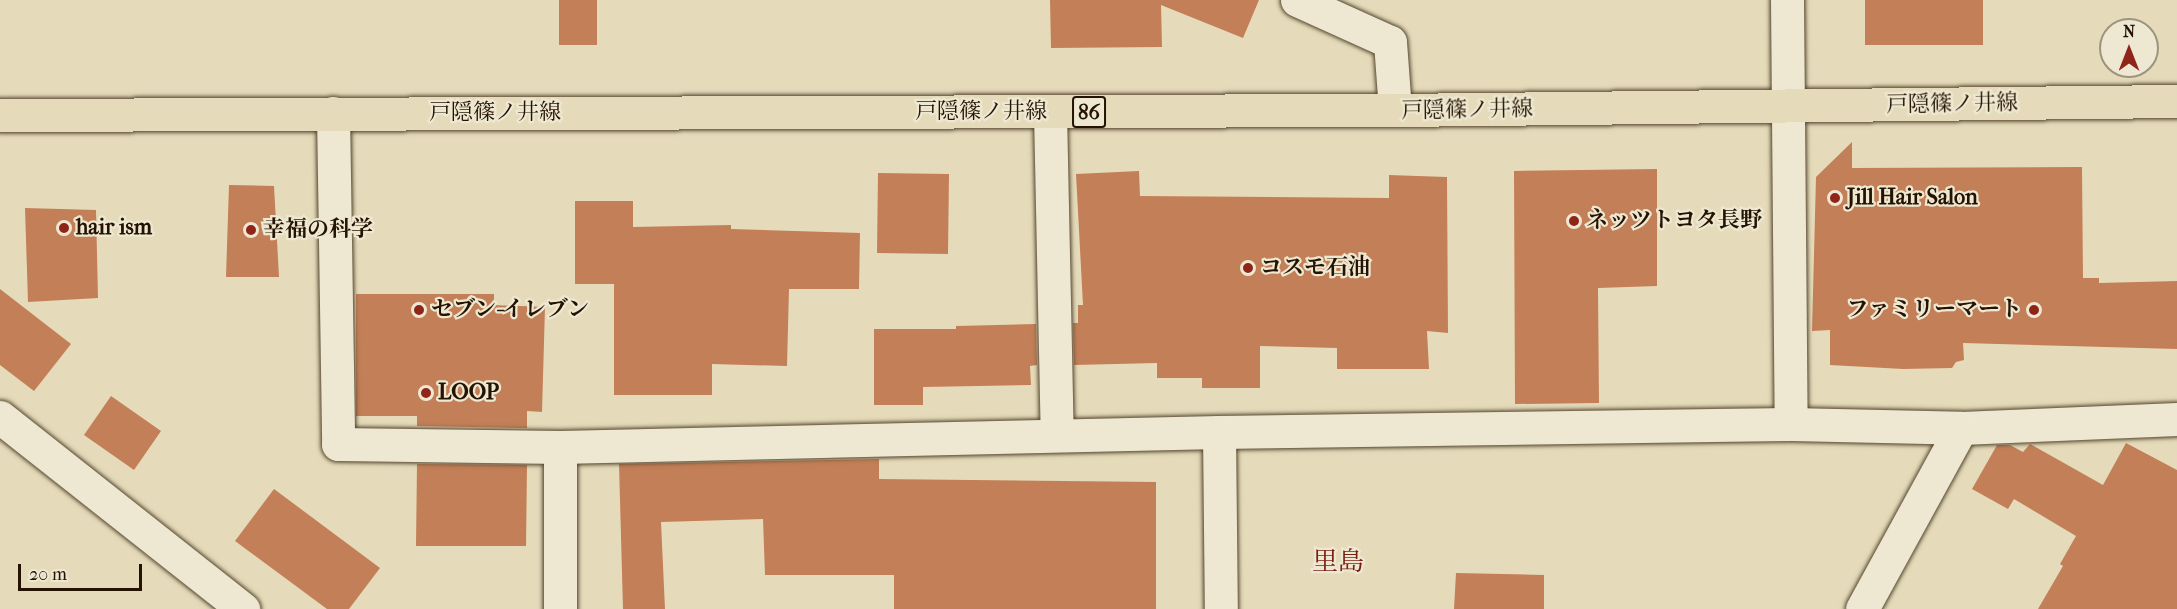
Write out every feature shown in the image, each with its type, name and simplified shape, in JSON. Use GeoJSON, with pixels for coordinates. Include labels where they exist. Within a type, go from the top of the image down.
{"type":"FeatureCollection","features":[{"type":"Feature","properties":{"kind":"main road","name":"戸隠篠ノ井線"},"geometry":{"type":"LineString","coordinates":[[0,115],[1395,110],[2177,101]]}},
{"type":"Feature","properties":{"kind":"street"},"geometry":{"type":"LineString","coordinates":[[1297,0],[1390,42],[1395,110]]}},
{"type":"Feature","properties":{"kind":"street"},"geometry":{"type":"LineString","coordinates":[[1787,0],[1791,424]]}},
{"type":"Feature","properties":{"kind":"street"},"geometry":{"type":"LineString","coordinates":[[1050,112],[1057,435]]}},
{"type":"Feature","properties":{"kind":"street"},"geometry":{"type":"LineString","coordinates":[[333,113],[338,444],[560,447],[1057,435],[1791,424],[1961,428],[2177,419]]}},
{"type":"Feature","properties":{"kind":"street"},"geometry":{"type":"LineString","coordinates":[[0,417],[243,609]]}},
{"type":"Feature","properties":{"kind":"street"},"geometry":{"type":"LineString","coordinates":[[1862,609],[1961,428]]}},
{"type":"Feature","properties":{"kind":"street"},"geometry":{"type":"LineString","coordinates":[[1219,432],[1221,609]]}},
{"type":"Feature","properties":{"kind":"street"},"geometry":{"type":"LineString","coordinates":[[560,447],[560,609]]}},
{"type":"Feature","properties":{"kind":"building"},"geometry":{"type":"Polygon","coordinates":[[[559,0],[597,0],[597,45],[559,45],[559,0]]]}},
{"type":"Feature","properties":{"kind":"building"},"geometry":{"type":"Polygon","coordinates":[[[1050,0],[1259,0],[1243,38],[1161,5],[1162,47],[1051,48],[1050,0]]]}},
{"type":"Feature","properties":{"kind":"building"},"geometry":{"type":"Polygon","coordinates":[[[1865,0],[1983,0],[1983,45],[1865,45],[1865,0]]]}},
{"type":"Feature","properties":{"kind":"building"},"geometry":{"type":"Polygon","coordinates":[[[1852,142],[1852,168],[2082,167],[2083,278],[2099,278],[2099,283],[2177,281],[2177,349],[1963,343],[1964,360],[1956,362],[1952,368],[1903,369],[1830,365],[1830,330],[1812,331],[1816,177],[1852,142]]]}},
{"type":"Feature","properties":{"kind":"building"},"geometry":{"type":"Polygon","coordinates":[[[1657,169],[1657,286],[1598,288],[1599,403],[1515,404],[1514,171],[1657,169]]]}},
{"type":"Feature","properties":{"kind":"building"},"geometry":{"type":"Polygon","coordinates":[[[1139,171],[1140,196],[1389,198],[1389,175],[1447,177],[1448,333],[1427,331],[1429,369],[1337,369],[1337,348],[1260,346],[1260,388],[1202,388],[1202,378],[1157,378],[1157,363],[1074,365],[1073,323],[1078,323],[1078,305],[1083,305],[1076,174],[1139,171]]]}},
{"type":"Feature","properties":{"kind":"building"},"geometry":{"type":"Polygon","coordinates":[[[878,173],[949,174],[948,254],[877,253],[878,173]]]}},
{"type":"Feature","properties":{"kind":"building"},"geometry":{"type":"Polygon","coordinates":[[[229,185],[274,186],[279,277],[226,277],[229,185]]]}},
{"type":"Feature","properties":{"kind":"building"},"geometry":{"type":"Polygon","coordinates":[[[575,201],[633,201],[633,227],[731,225],[731,229],[860,233],[859,289],[789,289],[787,366],[712,364],[712,395],[614,395],[614,284],[575,284],[575,201]]]}},
{"type":"Feature","properties":{"kind":"building"},"geometry":{"type":"Polygon","coordinates":[[[25,208],[96,210],[98,298],[28,302],[25,208]]]}},
{"type":"Feature","properties":{"kind":"building"},"geometry":{"type":"Polygon","coordinates":[[[0,289],[71,344],[34,391],[0,365],[0,289]]]}},
{"type":"Feature","properties":{"kind":"building"},"geometry":{"type":"Polygon","coordinates":[[[356,294],[494,294],[494,305],[545,307],[542,412],[527,411],[527,428],[417,426],[417,416],[356,416],[356,294]]]}},
{"type":"Feature","properties":{"kind":"building"},"geometry":{"type":"Polygon","coordinates":[[[1036,324],[1037,365],[1030,366],[1031,385],[923,387],[923,405],[874,405],[874,329],[956,329],[956,326],[1036,324]]]}},
{"type":"Feature","properties":{"kind":"building"},"geometry":{"type":"Polygon","coordinates":[[[111,396],[161,431],[134,470],[84,435],[111,396]]]}},
{"type":"Feature","properties":{"kind":"building"},"geometry":{"type":"Polygon","coordinates":[[[2126,443],[2177,470],[2177,609],[2038,609],[2063,566],[2060,564],[2076,536],[2014,499],[2008,509],[1972,489],[1997,445],[2010,445],[2023,452],[2030,444],[2103,485],[2126,443]]]}},
{"type":"Feature","properties":{"kind":"building"},"geometry":{"type":"Polygon","coordinates":[[[879,459],[879,479],[1156,482],[1156,609],[894,609],[894,575],[765,575],[763,519],[661,522],[665,609],[623,609],[619,464],[879,459]]]}},
{"type":"Feature","properties":{"kind":"building"},"geometry":{"type":"Polygon","coordinates":[[[417,464],[527,465],[526,546],[416,546],[417,464]]]}},
{"type":"Feature","properties":{"kind":"building"},"geometry":{"type":"Polygon","coordinates":[[[274,489],[380,568],[349,609],[327,609],[235,541],[274,489]]]}},
{"type":"Feature","properties":{"kind":"building"},"geometry":{"type":"Polygon","coordinates":[[[1456,573],[1544,575],[1544,609],[1454,609],[1456,573]]]}},
{"type":"Feature","properties":{"kind":"place","name":"Jill Hair Salon"},"geometry":{"type":"Point","coordinates":[1835,198]}},
{"type":"Feature","properties":{"kind":"place","name":"ネッツトヨタ長野"},"geometry":{"type":"Point","coordinates":[1574,221]}},
{"type":"Feature","properties":{"kind":"place","name":"hair ism"},"geometry":{"type":"Point","coordinates":[64,228]}},
{"type":"Feature","properties":{"kind":"place","name":"幸福の科学"},"geometry":{"type":"Point","coordinates":[251,230]}},
{"type":"Feature","properties":{"kind":"place","name":"コスモ石油"},"geometry":{"type":"Point","coordinates":[1248,268]}},
{"type":"Feature","properties":{"kind":"place","name":"セブン-イレブン"},"geometry":{"type":"Point","coordinates":[419,310]}},
{"type":"Feature","properties":{"kind":"place","name":"ファミリーマート"},"geometry":{"type":"Point","coordinates":[2034,310]}},
{"type":"Feature","properties":{"kind":"place","name":"LOOP"},"geometry":{"type":"Point","coordinates":[426,393]}},
{"type":"Feature","properties":{"kind":"district","name":"里島"},"geometry":{"type":"Point","coordinates":[1338,562]}}]}
